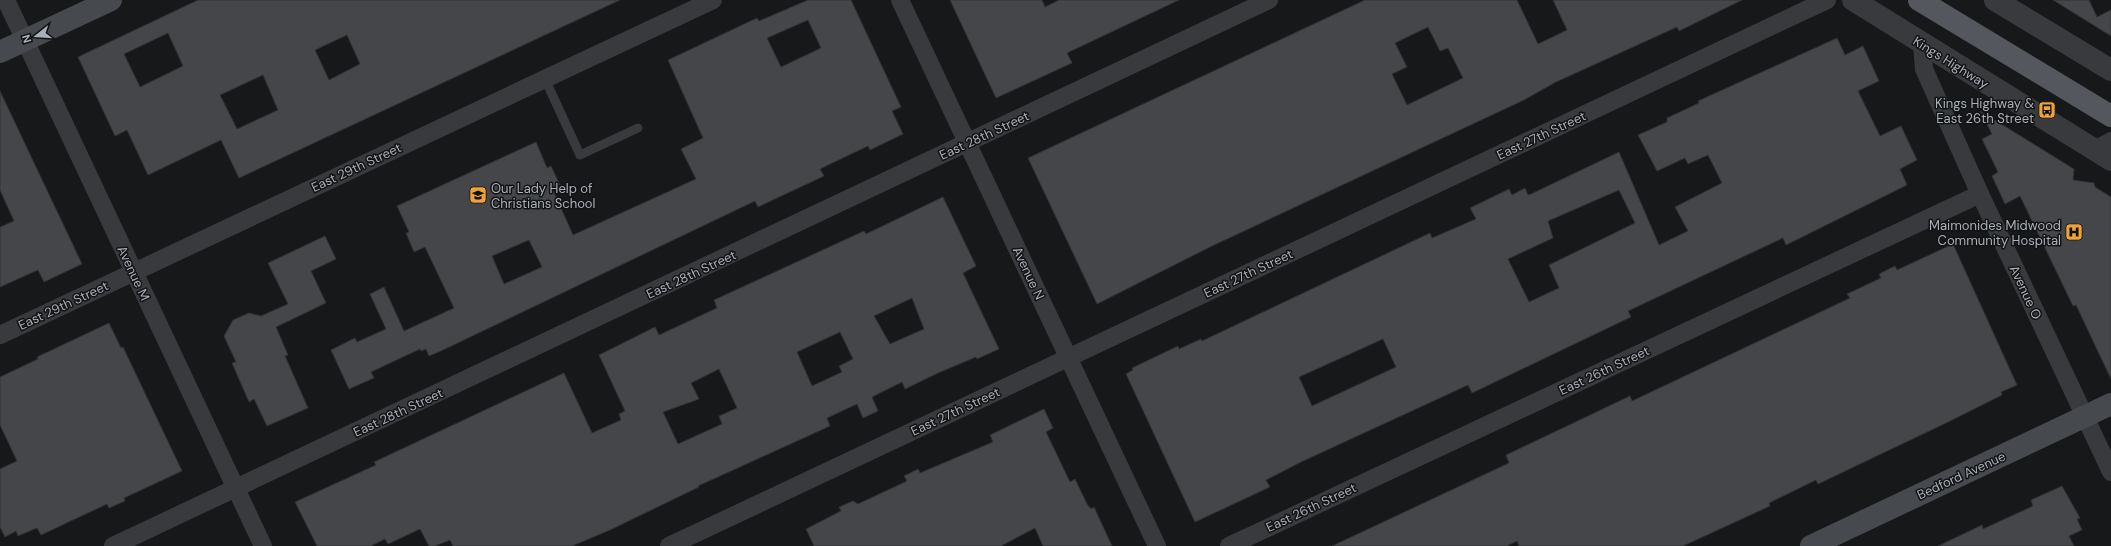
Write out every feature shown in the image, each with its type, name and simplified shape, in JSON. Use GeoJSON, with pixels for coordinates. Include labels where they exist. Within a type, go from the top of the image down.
{"type":"FeatureCollection","features":[{"type":"Feature","properties":{"kind":"main road"},"geometry":{"type":"LineString","coordinates":[[0,52],[111,0]]}},
{"type":"Feature","properties":{"kind":"main road"},"geometry":{"type":"LineString","coordinates":[[1919,0],[2111,116]]}},
{"type":"Feature","properties":{"kind":"main road","name":"Bedford Avenue"},"geometry":{"type":"LineString","coordinates":[[1811,546],[2111,404]]}},
{"type":"Feature","properties":{"kind":"street","name":"Avenue M"},"geometry":{"type":"LineString","coordinates":[[6,0],[263,546]]}},
{"type":"Feature","properties":{"kind":"street","name":"East 29th Street"},"geometry":{"type":"LineString","coordinates":[[0,335],[713,0]]}},
{"type":"Feature","properties":{"kind":"street","name":"Avenue N"},"geometry":{"type":"LineString","coordinates":[[900,0],[1156,546]]}},
{"type":"Feature","properties":{"kind":"street","name":"East 28th Street"},"geometry":{"type":"LineString","coordinates":[[113,546],[1269,0]]}},
{"type":"Feature","properties":{"kind":"street","name":"East 27th Street"},"geometry":{"type":"LineString","coordinates":[[669,546],[1827,0]]}},
{"type":"Feature","properties":{"kind":"street","name":"Kings Highway"},"geometry":{"type":"LineString","coordinates":[[1853,0],[1922,44],[2106,151]]}},
{"type":"Feature","properties":{"kind":"street"},"geometry":{"type":"LineString","coordinates":[[1995,0],[2111,70]]}},
{"type":"Feature","properties":{"kind":"street","name":"Avenue O"},"geometry":{"type":"LineString","coordinates":[[1922,44],[1924,69],[1980,194],[2111,472]]}},
{"type":"Feature","properties":{"kind":"street","name":"East 26th Street"},"geometry":{"type":"LineString","coordinates":[[1229,546],[1980,194]]}},
{"type":"Feature","properties":{"kind":"lane"},"geometry":{"type":"LineString","coordinates":[[545,79],[580,155],[638,128]]}},
{"type":"Feature","properties":{"kind":"building"},"geometry":{"type":"Polygon","coordinates":[[[198,0],[620,0],[239,178],[221,140],[148,175],[127,130],[115,136],[78,57],[198,0]],[[168,33],[124,54],[140,87],[183,66],[168,33]],[[347,35],[315,50],[329,80],[360,64],[347,35]],[[263,75],[220,95],[237,129],[278,110],[263,75]]]}},
{"type":"Feature","properties":{"kind":"building"},"geometry":{"type":"Polygon","coordinates":[[[808,0],[851,0],[901,107],[892,111],[903,134],[870,150],[868,146],[820,169],[824,176],[758,207],[755,201],[443,350],[429,356],[426,349],[421,351],[420,349],[371,372],[374,378],[349,389],[331,350],[355,338],[357,342],[386,329],[370,294],[384,287],[404,331],[454,308],[425,247],[414,252],[406,233],[409,232],[397,206],[536,142],[547,168],[551,166],[560,185],[552,188],[573,235],[696,179],[681,149],[703,138],[668,60],[757,18],[759,21],[808,0]],[[808,20],[767,38],[781,67],[821,48],[808,20]],[[529,240],[492,256],[504,284],[542,267],[529,240]]]}},
{"type":"Feature","properties":{"kind":"building"},"geometry":{"type":"Polygon","coordinates":[[[950,0],[1042,0],[1045,7],[1059,0],[1179,0],[1067,53],[1072,63],[996,98],[950,0]]]}},
{"type":"Feature","properties":{"kind":"building"},"geometry":{"type":"Polygon","coordinates":[[[1365,0],[1517,0],[1538,44],[1567,30],[1553,0],[1742,0],[1679,31],[1677,27],[1556,82],[1524,100],[1212,246],[1097,304],[1028,158],[1365,0]],[[1428,27],[1395,43],[1407,67],[1392,74],[1407,105],[1463,78],[1448,48],[1440,51],[1428,27]]]}},
{"type":"Feature","properties":{"kind":"building"},"geometry":{"type":"Polygon","coordinates":[[[2053,0],[2089,0],[2097,17],[2111,10],[2111,36],[2053,0]]]}},
{"type":"Feature","properties":{"kind":"building"},"geometry":{"type":"Polygon","coordinates":[[[1837,38],[1845,55],[1863,46],[1879,81],[1858,91],[1880,136],[1901,126],[1917,160],[1900,169],[1907,185],[1786,245],[1783,238],[1628,311],[1631,317],[1472,393],[1468,385],[1301,462],[1266,480],[1270,487],[1195,522],[1126,374],[1133,370],[1132,368],[1178,346],[1179,349],[1201,339],[1202,341],[1430,233],[1432,238],[1476,219],[1470,208],[1509,189],[1512,195],[1525,188],[1528,195],[1531,194],[1619,152],[1659,245],[1688,231],[1675,207],[1722,183],[1708,155],[1688,164],[1685,158],[1657,171],[1638,135],[1667,122],[1667,118],[1699,103],[1698,101],[1837,38]],[[1619,190],[1548,221],[1553,238],[1508,259],[1529,302],[1559,288],[1549,265],[1635,223],[1619,190]],[[1383,339],[1299,377],[1312,406],[1396,367],[1383,339]]]}},
{"type":"Feature","properties":{"kind":"building"},"geometry":{"type":"Polygon","coordinates":[[[0,91],[82,264],[44,282],[38,270],[0,287],[0,227],[14,221],[0,190],[0,91]]]}},
{"type":"Feature","properties":{"kind":"building","name":"Maimonides Midwood Community Hospital"},"geometry":{"type":"Polygon","coordinates":[[[1980,111],[2074,169],[2073,180],[2094,183],[2095,187],[2111,197],[2111,379],[2076,305],[2073,306],[2020,196],[2005,204],[1992,176],[1998,172],[1982,139],[1992,134],[1980,111]]]}},
{"type":"Feature","properties":{"kind":"building"},"geometry":{"type":"Polygon","coordinates":[[[943,197],[976,266],[963,273],[999,349],[977,359],[976,357],[938,373],[905,389],[902,382],[872,397],[878,411],[863,418],[857,404],[827,418],[830,426],[698,486],[699,487],[610,530],[572,546],[453,546],[450,540],[435,546],[429,546],[420,529],[388,544],[385,539],[371,546],[317,546],[295,502],[376,465],[374,462],[564,373],[592,433],[621,420],[619,414],[625,411],[599,355],[655,327],[659,335],[717,308],[714,300],[864,231],[866,234],[943,197]],[[912,298],[874,316],[890,344],[924,329],[912,298]],[[840,332],[797,352],[812,386],[842,372],[839,366],[853,359],[840,332]],[[719,369],[691,383],[699,399],[663,412],[678,444],[722,424],[719,416],[737,408],[719,369]]]}},
{"type":"Feature","properties":{"kind":"building"},"geometry":{"type":"Polygon","coordinates":[[[325,236],[336,259],[311,271],[326,303],[276,327],[288,355],[285,356],[308,408],[267,426],[254,399],[249,402],[232,363],[236,362],[224,336],[233,320],[249,313],[261,316],[288,304],[268,263],[325,236]]]}},
{"type":"Feature","properties":{"kind":"building"},"geometry":{"type":"Polygon","coordinates":[[[1953,244],[2017,385],[2001,392],[2002,395],[1946,423],[1818,484],[1816,480],[1769,503],[1770,506],[1683,546],[1519,546],[1517,541],[1507,546],[1332,546],[1509,463],[1506,455],[1630,396],[1632,401],[1850,298],[1847,294],[1881,278],[1879,274],[1895,266],[1897,270],[1953,244]]]}},
{"type":"Feature","properties":{"kind":"building"},"geometry":{"type":"Polygon","coordinates":[[[109,323],[121,348],[123,347],[182,471],[124,498],[125,501],[109,508],[107,504],[41,535],[37,528],[18,536],[16,531],[5,537],[0,527],[0,469],[17,461],[0,425],[0,377],[38,359],[37,357],[109,323]]]}},
{"type":"Feature","properties":{"kind":"building"},"geometry":{"type":"Polygon","coordinates":[[[1044,409],[1053,428],[1046,432],[1070,482],[1075,479],[1087,504],[1091,509],[1094,507],[1112,546],[1043,546],[1035,528],[1001,546],[814,546],[806,529],[841,511],[839,507],[853,501],[858,504],[907,481],[904,476],[918,469],[920,473],[993,442],[990,435],[1044,409]]]}},
{"type":"Feature","properties":{"kind":"building"},"geometry":{"type":"Polygon","coordinates":[[[2062,486],[2080,518],[2077,519],[2082,530],[2069,536],[2074,546],[1938,546],[1982,525],[1983,529],[2033,506],[2031,500],[2062,486]]]}},
{"type":"Feature","properties":{"kind":"place","name":"Kings Highway & East 26th Street"},"geometry":{"type":"Point","coordinates":[2047,110]}},
{"type":"Feature","properties":{"kind":"place","name":"Our Lady Help of Christians School"},"geometry":{"type":"Point","coordinates":[478,195]}},
{"type":"Feature","properties":{"kind":"place","name":"Maimonides Midwood Community Hospital"},"geometry":{"type":"Point","coordinates":[2074,232]}}]}
